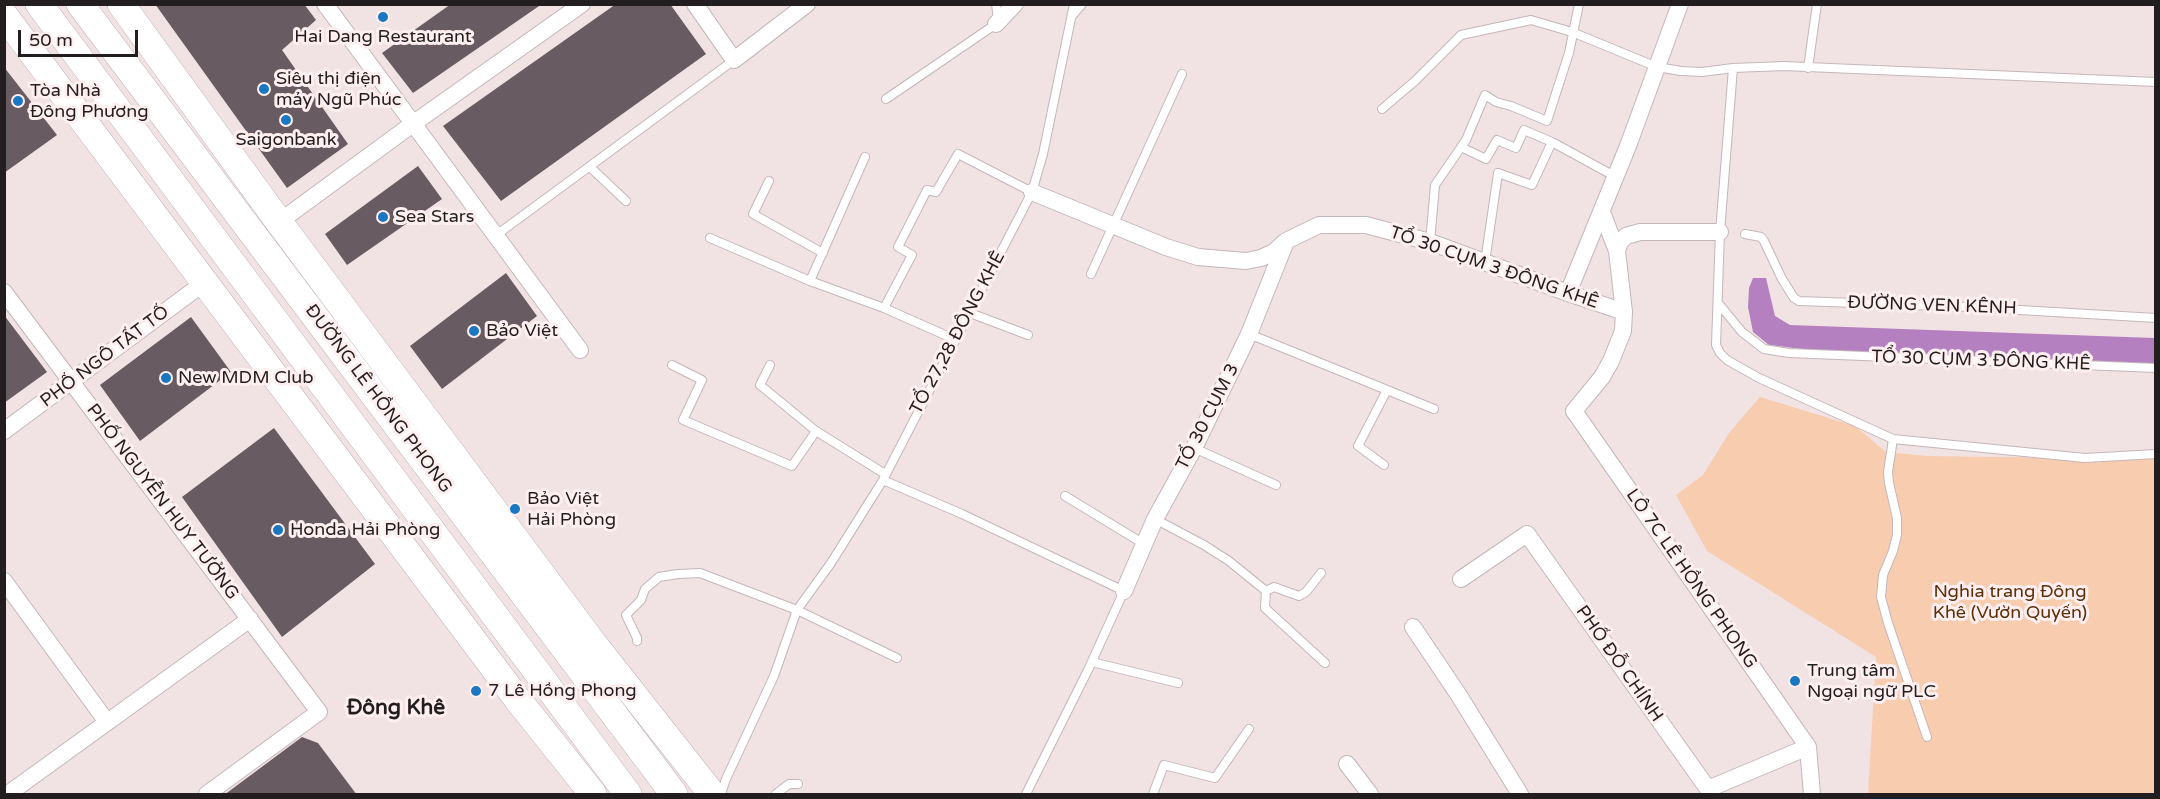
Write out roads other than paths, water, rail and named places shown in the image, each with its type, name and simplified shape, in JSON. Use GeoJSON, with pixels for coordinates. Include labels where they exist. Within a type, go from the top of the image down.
{"type":"FeatureCollection","features":[{"type":"Feature","properties":{"kind":"main road","name":"ĐƯỜNG LÊ HỒNG PHONG"},"geometry":{"type":"LineString","coordinates":[[39,4],[628,795]]}},
{"type":"Feature","properties":{"kind":"main road","name":"ĐƯỜNG LÊ HỒNG PHONG"},"geometry":{"type":"LineString","coordinates":[[80,4],[674,795]]}},
{"type":"Feature","properties":{"kind":"main road","name":"ĐƯỜNG LÊ HỒNG PHONG"},"geometry":{"type":"LineString","coordinates":[[121,4],[279,222],[593,643],[712,795]]}},
{"type":"Feature","properties":{"kind":"main road"},"geometry":{"type":"LineString","coordinates":[[4,15],[518,700],[593,795]]}},
{"type":"Feature","properties":{"kind":"street"},"geometry":{"type":"LineString","coordinates":[[325,4],[580,350]]}},
{"type":"Feature","properties":{"kind":"street"},"geometry":{"type":"LineString","coordinates":[[279,222],[582,4]]}},
{"type":"Feature","properties":{"kind":"street"},"geometry":{"type":"LineString","coordinates":[[695,4],[734,60],[807,4]]}},
{"type":"Feature","properties":{"kind":"street"},"geometry":{"type":"LineString","coordinates":[[996,24],[1015,4]]}},
{"type":"Feature","properties":{"kind":"street"},"geometry":{"type":"LineString","coordinates":[[1568,293],[1616,177],[1680,4]]}},
{"type":"Feature","properties":{"kind":"street","name":"TỔ 30 CỤM 3 ĐÔNG KHÊ"},"geometry":{"type":"LineString","coordinates":[[1032,192],[1166,247],[1198,257],[1246,261],[1274,252],[1286,241],[1319,225],[1366,225],[1430,242],[1624,312]]}},
{"type":"Feature","properties":{"kind":"street"},"geometry":{"type":"LineString","coordinates":[[1602,212],[1617,251],[1624,312]]}},
{"type":"Feature","properties":{"kind":"street"},"geometry":{"type":"LineString","coordinates":[[1617,251],[1620,242],[1626,236],[1640,232],[1720,232]]}},
{"type":"Feature","properties":{"kind":"street","name":"TỔ 30 CỤM 3"},"geometry":{"type":"LineString","coordinates":[[1124,591],[1155,519],[1194,448],[1249,334],[1286,241]]}},
{"type":"Feature","properties":{"kind":"street","name":"PHỐ NGÔ TẤT TỐ"},"geometry":{"type":"LineString","coordinates":[[4,431],[205,282]]}},
{"type":"Feature","properties":{"kind":"street","name":"PHỐ NGUYỄN HUY TƯỞNG"},"geometry":{"type":"LineString","coordinates":[[4,292],[319,712],[207,795]]}},
{"type":"Feature","properties":{"kind":"street","name":"LÔ 7C LÊ HỒNG PHONG"},"geometry":{"type":"LineString","coordinates":[[1624,312],[1623,331],[1611,361],[1602,377],[1574,411],[1808,747]]}},
{"type":"Feature","properties":{"kind":"street","name":"PHỐ ĐỖ CHÍNH"},"geometry":{"type":"LineString","coordinates":[[1461,579],[1527,534],[1708,792]]}},
{"type":"Feature","properties":{"kind":"street"},"geometry":{"type":"LineString","coordinates":[[4,581],[107,722]]}},
{"type":"Feature","properties":{"kind":"street"},"geometry":{"type":"LineString","coordinates":[[9,794],[250,619]]}},
{"type":"Feature","properties":{"kind":"street"},"geometry":{"type":"LineString","coordinates":[[1413,627],[1458,694],[1520,795]]}},
{"type":"Feature","properties":{"kind":"street"},"geometry":{"type":"LineString","coordinates":[[1708,792],[1808,747],[1812,795]]}},
{"type":"Feature","properties":{"kind":"street"},"geometry":{"type":"LineString","coordinates":[[1347,764],[1370,795]]}},
{"type":"Feature","properties":{"kind":"lane"},"geometry":{"type":"LineString","coordinates":[[886,99],[996,24],[998,19],[996,4]]}},
{"type":"Feature","properties":{"kind":"lane"},"geometry":{"type":"LineString","coordinates":[[884,308],[912,255],[898,247],[927,190],[936,192],[958,154],[1032,192],[1043,154],[1074,4]]}},
{"type":"Feature","properties":{"kind":"lane"},"geometry":{"type":"LineString","coordinates":[[1070,19],[1082,4]]}},
{"type":"Feature","properties":{"kind":"lane"},"geometry":{"type":"LineString","coordinates":[[1430,242],[1435,185],[1466,140],[1485,95],[1496,102],[1547,121],[1569,52],[1580,4]]}},
{"type":"Feature","properties":{"kind":"lane"},"geometry":{"type":"LineString","coordinates":[[1808,68],[1817,4]]}},
{"type":"Feature","properties":{"kind":"lane"},"geometry":{"type":"LineString","coordinates":[[1382,109],[1415,81],[1461,35],[1531,20],[1572,32],[1657,67],[1702,72],[1733,68],[1808,68],[2156,82]]}},
{"type":"Feature","properties":{"kind":"lane"},"geometry":{"type":"LineString","coordinates":[[495,236],[734,60]]}},
{"type":"Feature","properties":{"kind":"lane"},"geometry":{"type":"LineString","coordinates":[[1733,68],[1720,232],[1716,345],[1727,360],[1759,378],[1893,439],[2085,458],[2156,454]]}},
{"type":"Feature","properties":{"kind":"lane"},"geometry":{"type":"LineString","coordinates":[[1091,274],[1182,74]]}},
{"type":"Feature","properties":{"kind":"lane"},"geometry":{"type":"LineString","coordinates":[[1461,147],[1486,159],[1497,140],[1516,148],[1524,130],[1552,142],[1616,177]]}},
{"type":"Feature","properties":{"kind":"lane"},"geometry":{"type":"LineString","coordinates":[[1485,262],[1498,173],[1532,185],[1552,142]]}},
{"type":"Feature","properties":{"kind":"lane"},"geometry":{"type":"LineString","coordinates":[[810,281],[865,158]]}},
{"type":"Feature","properties":{"kind":"lane"},"geometry":{"type":"LineString","coordinates":[[590,167],[626,201]]}},
{"type":"Feature","properties":{"kind":"lane"},"geometry":{"type":"LineString","coordinates":[[769,181],[753,214],[823,253]]}},
{"type":"Feature","properties":{"kind":"lane","name":"TỔ 27,28 ĐÔNG KHÊ"},"geometry":{"type":"LineString","coordinates":[[721,795],[726,779],[774,676],[797,610],[831,563],[884,477],[1032,192]]}},
{"type":"Feature","properties":{"kind":"lane","name":"ĐƯỜNG VEN KÊNH"},"geometry":{"type":"LineString","coordinates":[[1746,234],[1761,237],[1782,279],[1798,301],[1969,307],[2156,318]]}},
{"type":"Feature","properties":{"kind":"lane"},"geometry":{"type":"LineString","coordinates":[[710,238],[810,281],[884,308],[954,339]]}},
{"type":"Feature","properties":{"kind":"lane","name":"TỔ 30 CỤM 3 ĐÔNG KHÊ"},"geometry":{"type":"LineString","coordinates":[[1718,303],[1742,332],[1764,349],[1789,353],[2156,368]]}},
{"type":"Feature","properties":{"kind":"lane"},"geometry":{"type":"LineString","coordinates":[[970,313],[1028,335]]}},
{"type":"Feature","properties":{"kind":"lane"},"geometry":{"type":"LineString","coordinates":[[1249,334],[1434,409]]}},
{"type":"Feature","properties":{"kind":"lane"},"geometry":{"type":"LineString","coordinates":[[672,365],[702,380],[683,420],[792,466],[816,431]]}},
{"type":"Feature","properties":{"kind":"lane"},"geometry":{"type":"LineString","coordinates":[[770,365],[760,385],[816,431],[884,477],[1124,591]]}},
{"type":"Feature","properties":{"kind":"lane"},"geometry":{"type":"LineString","coordinates":[[1384,465],[1358,446],[1387,390]]}},
{"type":"Feature","properties":{"kind":"lane"},"geometry":{"type":"LineString","coordinates":[[1893,439],[1888,472],[1897,518],[1897,535],[1883,575],[1881,597],[1927,737]]}},
{"type":"Feature","properties":{"kind":"lane"},"geometry":{"type":"LineString","coordinates":[[1194,448],[1276,485]]}},
{"type":"Feature","properties":{"kind":"lane"},"geometry":{"type":"LineString","coordinates":[[1065,496],[1144,544]]}},
{"type":"Feature","properties":{"kind":"lane"},"geometry":{"type":"LineString","coordinates":[[1155,519],[1229,561],[1266,591]]}},
{"type":"Feature","properties":{"kind":"lane"},"geometry":{"type":"LineString","coordinates":[[637,641],[626,615],[641,600],[645,589],[665,576],[700,573],[797,610],[897,658]]}},
{"type":"Feature","properties":{"kind":"lane"},"geometry":{"type":"LineString","coordinates":[[1266,591],[1274,587],[1299,596],[1306,592],[1321,573]]}},
{"type":"Feature","properties":{"kind":"lane","name":"TỔ 30 CỤM 3"},"geometry":{"type":"LineString","coordinates":[[1026,795],[1092,662],[1124,591]]}},
{"type":"Feature","properties":{"kind":"lane"},"geometry":{"type":"LineString","coordinates":[[1266,591],[1265,608],[1325,663]]}},
{"type":"Feature","properties":{"kind":"lane"},"geometry":{"type":"LineString","coordinates":[[1092,662],[1178,682]]}},
{"type":"Feature","properties":{"kind":"lane"},"geometry":{"type":"LineString","coordinates":[[1153,795],[1164,765],[1215,778],[1249,729]]}},
{"type":"Feature","properties":{"kind":"lane"},"geometry":{"type":"LineString","coordinates":[[776,795],[789,784],[798,784]]}},
{"type":"Feature","properties":{"kind":"lane"},"geometry":{"type":"LineString","coordinates":[[4,787],[9,794]]}},
{"type":"Feature","properties":{"kind":"place","name":"Hai Dang Restaurant"},"geometry":{"type":"Point","coordinates":[383,17]}},
{"type":"Feature","properties":{"kind":"place","name":"Siêu thị điện máy Ngũ Phúc"},"geometry":{"type":"Point","coordinates":[264,89]}},
{"type":"Feature","properties":{"kind":"place","name":"Tòa Nhà Đông Phương"},"geometry":{"type":"Point","coordinates":[18,101]}},
{"type":"Feature","properties":{"kind":"place","name":"Saigonbank"},"geometry":{"type":"Point","coordinates":[286,120]}},
{"type":"Feature","properties":{"kind":"place","name":"Sea Stars"},"geometry":{"type":"Point","coordinates":[383,217]}},
{"type":"Feature","properties":{"kind":"place","name":"Bảo Việt"},"geometry":{"type":"Point","coordinates":[474,331]}},
{"type":"Feature","properties":{"kind":"place","name":"New MDM Club"},"geometry":{"type":"Point","coordinates":[166,378]}},
{"type":"Feature","properties":{"kind":"place","name":"Bảo Việt Hải Phòng"},"geometry":{"type":"Point","coordinates":[515,509]}},
{"type":"Feature","properties":{"kind":"place","name":"Honda Hải Phòng"},"geometry":{"type":"Point","coordinates":[278,530]}},
{"type":"Feature","properties":{"kind":"place","name":"Trung tâm Ngoại ngữ PLC"},"geometry":{"type":"Point","coordinates":[1795,681]}},
{"type":"Feature","properties":{"kind":"place","name":"7 Lê Hồng Phong"},"geometry":{"type":"Point","coordinates":[476,691]}},
{"type":"Feature","properties":{"kind":"district","name":"Đông Khê"},"geometry":{"type":"Point","coordinates":[396,708]}},
{"type":"Feature","properties":{"kind":"park label","name":"Nghia trang Đông Khê (Vườn Quyến)"},"geometry":{"type":"Point","coordinates":[2010,602]}}]}
